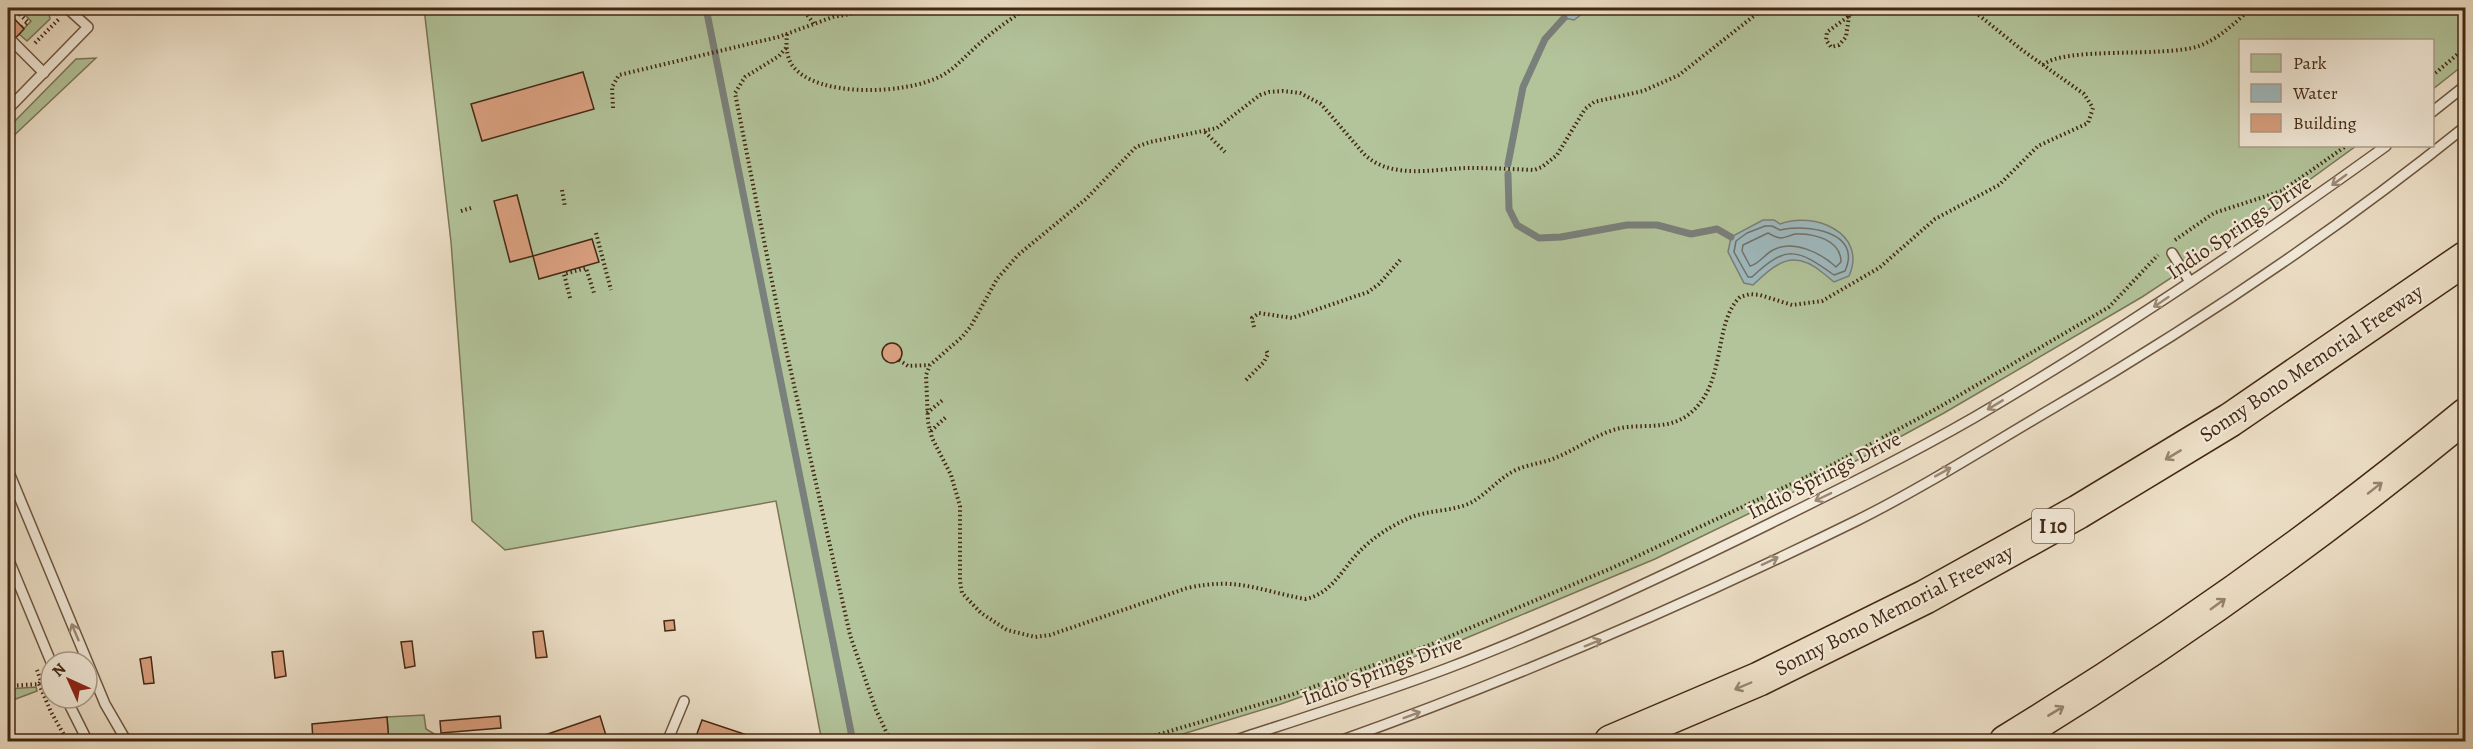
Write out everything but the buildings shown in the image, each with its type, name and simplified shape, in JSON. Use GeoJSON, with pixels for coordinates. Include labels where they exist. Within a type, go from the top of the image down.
{"type":"FeatureCollection","features":[{"type":"Feature","properties":{"kind":"highway","name":"Sonny Bono Memorial Freeway"},"geometry":{"type":"LineString","coordinates":[[1611,741],[1759,679],[1925,597],[2078,512],[2230,420],[2466,258]]}},
{"type":"Feature","properties":{"kind":"highway"},"geometry":{"type":"LineString","coordinates":[[2006,741],[2074,700],[2198,618],[2323,529],[2466,416]]}},
{"type":"Feature","properties":{"kind":"lane"},"geometry":{"type":"LineString","coordinates":[[8,109],[88,27],[67,8]]}},
{"type":"Feature","properties":{"kind":"lane"},"geometry":{"type":"LineString","coordinates":[[12,41],[44,73]]}},
{"type":"Feature","properties":{"kind":"lane"},"geometry":{"type":"LineString","coordinates":[[2434,111],[2466,85]]}},
{"type":"Feature","properties":{"kind":"lane"},"geometry":{"type":"LineString","coordinates":[[1337,741],[1461,697],[1606,637],[1858,520],[2133,361],[2291,257],[2466,126]]}},
{"type":"Feature","properties":{"kind":"lane","name":"Indio Springs Drive"},"geometry":{"type":"LineString","coordinates":[[1230,741],[1328,710],[1449,667],[1698,559],[1845,487],[1974,418],[2118,330],[2273,227],[2385,147]]}},
{"type":"Feature","properties":{"kind":"lane"},"geometry":{"type":"LineString","coordinates":[[2169,250],[2190,282]]}},
{"type":"Feature","properties":{"kind":"lane"},"geometry":{"type":"LineString","coordinates":[[8,470],[105,705],[127,741]]}},
{"type":"Feature","properties":{"kind":"lane"},"geometry":{"type":"LineString","coordinates":[[8,558],[46,650]]}},
{"type":"Feature","properties":{"kind":"lane"},"geometry":{"type":"LineString","coordinates":[[667,741],[684,701]]}},
{"type":"Feature","properties":{"kind":"lane"},"geometry":{"type":"LineString","coordinates":[[71,710],[88,741]]}},
{"type":"Feature","properties":{"kind":"path"},"geometry":{"type":"LineString","coordinates":[[13,8],[28,22],[22,27]]}},
{"type":"Feature","properties":{"kind":"path"},"geometry":{"type":"LineString","coordinates":[[802,8],[814,24]]}},
{"type":"Feature","properties":{"kind":"path"},"geometry":{"type":"LineString","coordinates":[[613,108],[610,94],[614,80],[619,75],[778,37],[833,17],[883,8]]}},
{"type":"Feature","properties":{"kind":"path"},"geometry":{"type":"LineString","coordinates":[[787,34],[786,48],[790,63],[796,70],[818,84],[834,88],[904,87],[921,85],[942,76],[958,65],[979,44],[1027,8]]}},
{"type":"Feature","properties":{"kind":"path"},"geometry":{"type":"LineString","coordinates":[[1764,8],[1679,75],[1643,91],[1594,102],[1585,108],[1557,155],[1542,167],[1534,170],[1469,168],[1404,171],[1382,166],[1364,154],[1321,104],[1300,93],[1283,91],[1260,95],[1217,128],[1136,147],[1086,199],[1018,255],[998,279],[971,326],[930,365],[926,375],[927,414],[931,432],[951,475],[958,498],[960,527],[958,568],[962,593],[981,613],[1008,630],[1035,637],[1061,633],[1204,584],[1236,583],[1305,599],[1314,597],[1324,593],[1360,551],[1373,540],[1410,518],[1470,503],[1512,471],[1557,458],[1614,430],[1669,424],[1686,416],[1700,403],[1710,386],[1729,315],[1740,297],[1750,294],[1760,295],[1792,305],[1822,301],[1879,268],[1935,219],[2000,185],[2038,146],[2088,123],[2093,108],[2084,94],[1970,8]]}},
{"type":"Feature","properties":{"kind":"path"},"geometry":{"type":"LineString","coordinates":[[1849,16],[1845,37],[1839,45],[1831,46],[1826,40],[1827,32],[1856,8]]}},
{"type":"Feature","properties":{"kind":"path"},"geometry":{"type":"LineString","coordinates":[[2043,65],[2048,60],[2071,56],[2187,49],[2224,32],[2251,8]]}},
{"type":"Feature","properties":{"kind":"path"},"geometry":{"type":"LineString","coordinates":[[33,45],[51,28]]}},
{"type":"Feature","properties":{"kind":"path"},"geometry":{"type":"LineString","coordinates":[[2434,75],[2466,47]]}},
{"type":"Feature","properties":{"kind":"path"},"geometry":{"type":"LineString","coordinates":[[786,48],[780,56],[746,77],[735,93],[782,327],[850,635],[876,710],[891,741]]}},
{"type":"Feature","properties":{"kind":"path"},"geometry":{"type":"LineString","coordinates":[[1205,132],[1225,152]]}},
{"type":"Feature","properties":{"kind":"path"},"geometry":{"type":"LineString","coordinates":[[2169,250],[2188,229],[2214,213],[2282,191],[2345,147]]}},
{"type":"Feature","properties":{"kind":"path"},"geometry":{"type":"LineString","coordinates":[[562,190],[565,207]]}},
{"type":"Feature","properties":{"kind":"path"},"geometry":{"type":"LineString","coordinates":[[461,211],[471,208]]}},
{"type":"Feature","properties":{"kind":"path"},"geometry":{"type":"LineString","coordinates":[[596,233],[611,290]]}},
{"type":"Feature","properties":{"kind":"path"},"geometry":{"type":"LineString","coordinates":[[1133,741],[1288,696],[1427,646],[1612,568],[1832,465],[1936,409],[2109,307],[2160,253]]}},
{"type":"Feature","properties":{"kind":"path"},"geometry":{"type":"LineString","coordinates":[[1254,327],[1252,318],[1259,313],[1292,318],[1368,292],[1379,284],[1402,258]]}},
{"type":"Feature","properties":{"kind":"path"},"geometry":{"type":"LineString","coordinates":[[570,298],[564,274],[586,268],[594,293]]}},
{"type":"Feature","properties":{"kind":"path"},"geometry":{"type":"LineString","coordinates":[[1246,380],[1264,362],[1268,354],[1266,350]]}},
{"type":"Feature","properties":{"kind":"path"},"geometry":{"type":"LineString","coordinates":[[899,360],[908,366],[930,365]]}},
{"type":"Feature","properties":{"kind":"path"},"geometry":{"type":"LineString","coordinates":[[927,414],[944,399]]}},
{"type":"Feature","properties":{"kind":"path"},"geometry":{"type":"LineString","coordinates":[[931,432],[946,417]]}},
{"type":"Feature","properties":{"kind":"path"},"geometry":{"type":"LineString","coordinates":[[8,686],[40,682],[51,712],[68,741]]}},
{"type":"Feature","properties":{"kind":"green space"},"geometry":{"type":"Polygon","coordinates":[[[18,8],[48,8],[50,19],[27,41],[19,34],[31,21],[18,8]]]}},
{"type":"Feature","properties":{"kind":"green space"},"geometry":{"type":"Polygon","coordinates":[[[424,8],[2465,8],[2466,63],[2434,88],[2434,39],[2239,39],[2239,147],[2355,147],[2206,255],[2142,297],[1944,413],[1839,470],[1655,559],[1464,639],[1281,704],[1160,741],[822,742],[776,501],[505,550],[472,521],[451,242],[424,8]]]}},
{"type":"Feature","properties":{"kind":"green space"},"geometry":{"type":"Polygon","coordinates":[[[96,58],[8,141],[8,128],[76,59],[96,58]]]}},
{"type":"Feature","properties":{"kind":"green space"},"geometry":{"type":"Polygon","coordinates":[[[36,687],[37,691],[8,702],[8,689],[36,687]]]}},
{"type":"Feature","properties":{"kind":"green space"},"geometry":{"type":"Polygon","coordinates":[[[424,715],[426,729],[436,735],[436,741],[389,741],[387,717],[424,715]]]}},
{"type":"Feature","properties":{"kind":"water"},"geometry":{"type":"Polygon","coordinates":[[[1557,8],[1596,8],[1586,11],[1574,20],[1564,18],[1557,8]]]}},
{"type":"Feature","properties":{"kind":"water"},"geometry":{"type":"Polygon","coordinates":[[[1763,220],[1774,220],[1780,224],[1808,221],[1822,223],[1834,229],[1844,237],[1851,248],[1853,261],[1849,276],[1834,282],[1812,265],[1794,260],[1777,265],[1753,285],[1744,283],[1728,252],[1731,237],[1763,220]]]}},
{"type":"Feature","properties":{"kind":"waterway"},"geometry":{"type":"LineString","coordinates":[[706,8],[853,742]]}},
{"type":"Feature","properties":{"kind":"waterway"},"geometry":{"type":"LineString","coordinates":[[1508,164],[1523,87],[1545,39],[1564,18]]}},
{"type":"Feature","properties":{"kind":"waterway"},"geometry":{"type":"LineString","coordinates":[[1508,174],[1509,209],[1517,225],[1539,238],[1561,237],[1627,225],[1657,225],[1691,234],[1717,229],[1731,237]]}}]}
